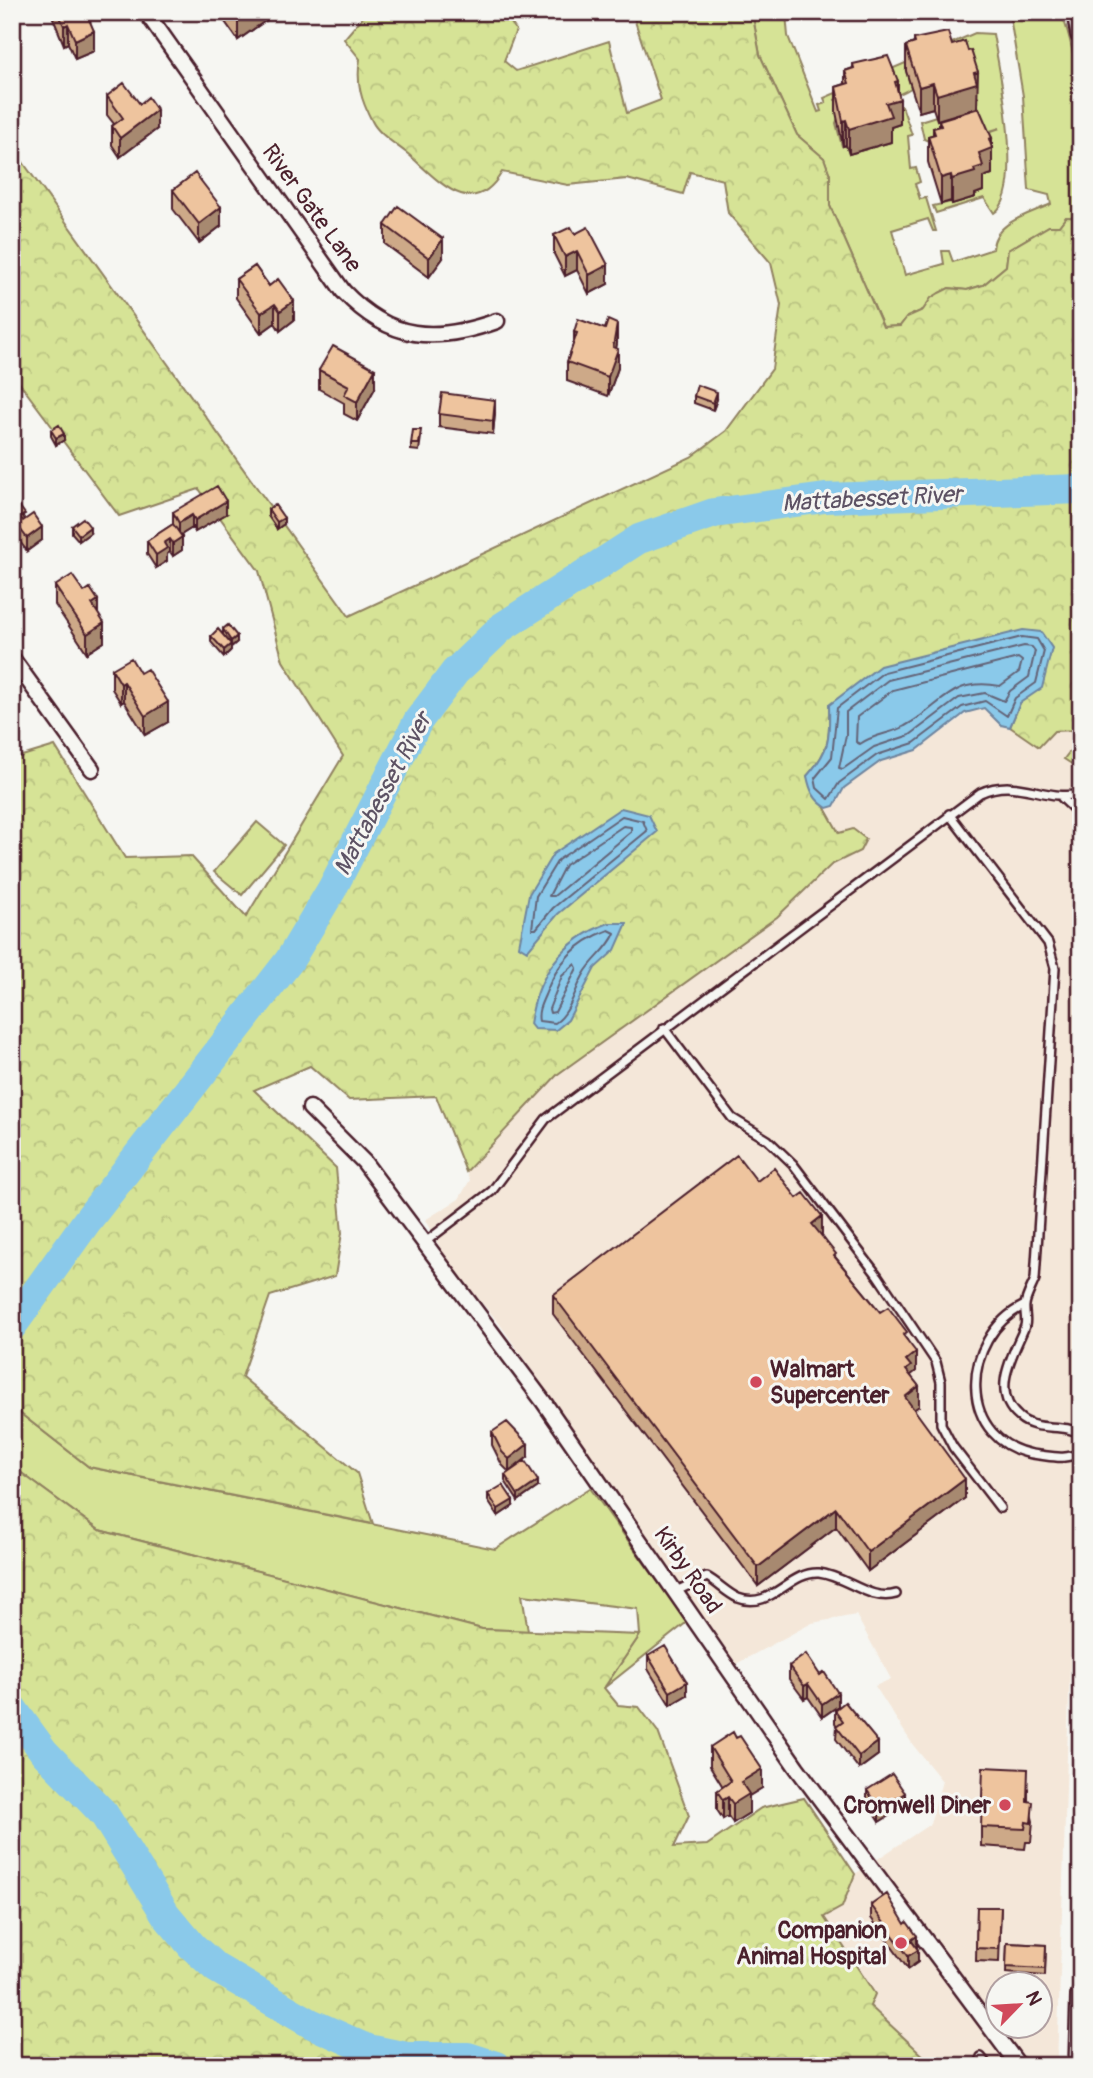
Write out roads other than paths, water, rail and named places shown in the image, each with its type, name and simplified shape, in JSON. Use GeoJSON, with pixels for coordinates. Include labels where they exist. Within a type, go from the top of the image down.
{"type":"FeatureCollection","features":[{"type":"Feature","properties":{"kind":"main road"},"geometry":{"type":"LineString","coordinates":[[1077,12],[1081,34]]}},
{"type":"Feature","properties":{"kind":"main road"},"geometry":{"type":"LineString","coordinates":[[1079,2066],[1081,1996]]}},
{"type":"Feature","properties":{"kind":"street","name":"River Gate Lane"},"geometry":{"type":"LineString","coordinates":[[146,12],[343,291],[360,309],[380,323],[428,336],[454,334],[497,321]]}},
{"type":"Feature","properties":{"kind":"street"},"geometry":{"type":"LineString","coordinates":[[12,658],[92,769]]}},
{"type":"Feature","properties":{"kind":"street","name":"Kirby Road"},"geometry":{"type":"LineString","coordinates":[[310,1108],[363,1162],[543,1401],[797,1768],[1019,2066]]}},
{"type":"Feature","properties":{"kind":"lane"},"geometry":{"type":"LineString","coordinates":[[424,1243],[492,1191],[546,1119],[949,814],[980,793],[1003,785],[1062,798],[1081,794]]}},
{"type":"Feature","properties":{"kind":"lane"},"geometry":{"type":"LineString","coordinates":[[1062,798],[1081,816]]}},
{"type":"Feature","properties":{"kind":"lane"},"geometry":{"type":"LineString","coordinates":[[949,814],[1048,943],[1055,968],[1035,1279],[1025,1305],[1026,1323],[1007,1367],[1005,1387],[1010,1406],[1019,1417],[1037,1427],[1072,1428],[1081,1434]]}},
{"type":"Feature","properties":{"kind":"lane"},"geometry":{"type":"LineString","coordinates":[[664,1028],[732,1118],[768,1140],[793,1164],[878,1276],[936,1362],[941,1382],[941,1424],[953,1447],[1000,1508]]}},
{"type":"Feature","properties":{"kind":"lane"},"geometry":{"type":"LineString","coordinates":[[1025,1305],[1006,1314],[985,1346],[976,1370],[975,1393],[979,1409],[997,1438],[1013,1448],[1069,1458],[1081,1452]]}},
{"type":"Feature","properties":{"kind":"lane"},"geometry":{"type":"LineString","coordinates":[[676,1591],[706,1577],[737,1597],[756,1601],[775,1594],[800,1577],[819,1573],[884,1598],[896,1594]]}},
{"type":"Feature","properties":{"kind":"lane"},"geometry":{"type":"LineString","coordinates":[[981,2057],[988,2066]]}},
{"type":"Feature","properties":{"kind":"water"},"geometry":{"type":"Polygon","coordinates":[[[1023,630],[1041,632],[1052,648],[1042,688],[1020,703],[1010,727],[1001,725],[984,708],[965,713],[917,750],[881,761],[844,788],[834,806],[827,808],[816,798],[807,776],[827,744],[829,705],[880,666],[1023,630]]]}},
{"type":"Feature","properties":{"kind":"water"},"geometry":{"type":"Polygon","coordinates":[[[621,808],[649,815],[657,832],[558,914],[527,951],[519,946],[529,894],[553,854],[621,808]]]}},
{"type":"Feature","properties":{"kind":"water"},"geometry":{"type":"Polygon","coordinates":[[[609,923],[627,923],[615,950],[595,968],[568,1020],[556,1030],[534,1029],[530,1024],[533,1007],[554,962],[578,939],[609,923]]]}},
{"type":"Feature","properties":{"kind":"waterway","name":"Mattabesset River"},"geometry":{"type":"LineString","coordinates":[[12,1326],[87,1221],[289,961],[332,889],[418,721],[455,672],[502,627],[639,539],[714,513],[825,498],[1081,489]]}},
{"type":"Feature","properties":{"kind":"waterway","name":"Mattabesset River"},"geometry":{"type":"LineString","coordinates":[[12,1708],[44,1752],[104,1814],[166,1915],[192,1946],[216,1968],[310,2023],[368,2049],[407,2057],[468,2057],[496,2066]]}},
{"type":"Feature","properties":{"kind":"place","name":"Walmart Supercenter"},"geometry":{"type":"Point","coordinates":[756,1382]}},
{"type":"Feature","properties":{"kind":"place","name":"Cromwell Diner"},"geometry":{"type":"Point","coordinates":[1005,1805]}},
{"type":"Feature","properties":{"kind":"place","name":"Companion Animal Hospital"},"geometry":{"type":"Point","coordinates":[901,1943]}}]}
